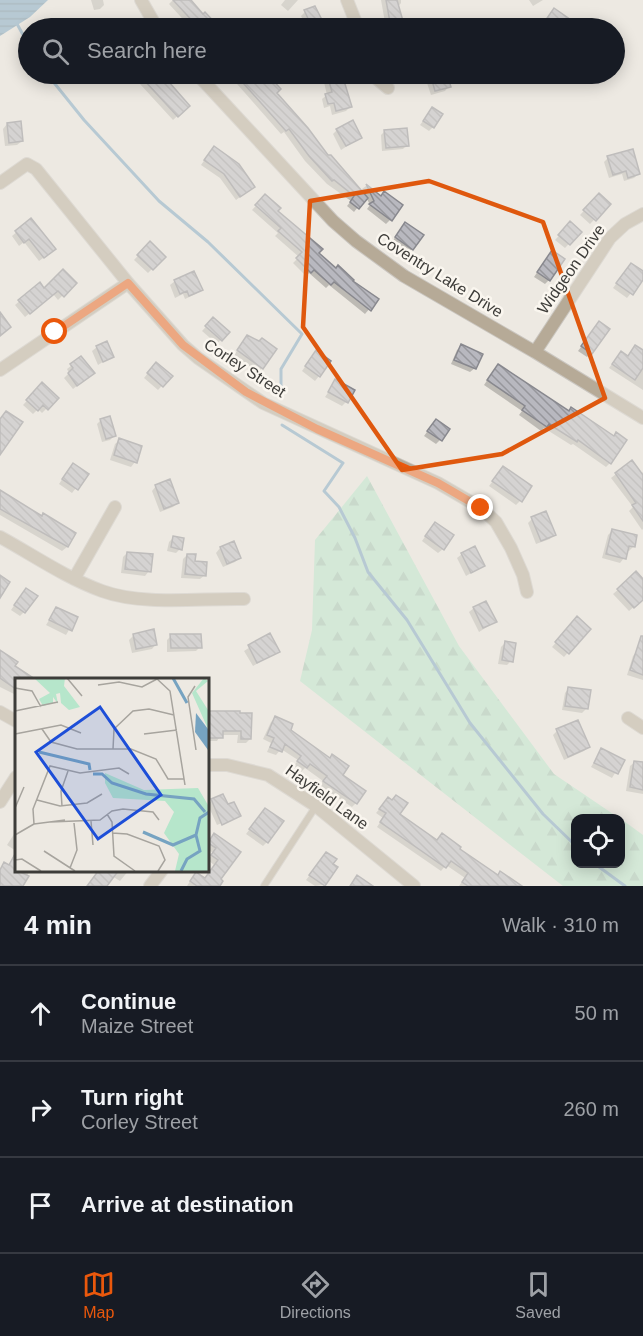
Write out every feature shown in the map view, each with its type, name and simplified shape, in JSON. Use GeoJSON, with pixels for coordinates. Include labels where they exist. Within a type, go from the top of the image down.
{"type":"FeatureCollection","features":[{"type":"Feature","properties":{"kind":"street"},"geometry":{"type":"LineString","coordinates":[[141,0],[151,18]]}},
{"type":"Feature","properties":{"kind":"street"},"geometry":{"type":"LineString","coordinates":[[347,0],[354,18]]}},
{"type":"Feature","properties":{"kind":"street","name":"Coventry Lake Drive"},"geometry":{"type":"LineString","coordinates":[[206,84],[333,222],[356,241],[404,276],[536,352],[643,418]]}},
{"type":"Feature","properties":{"kind":"street"},"geometry":{"type":"LineString","coordinates":[[383,84],[388,88]]}},
{"type":"Feature","properties":{"kind":"street","name":"Corley Street"},"geometry":{"type":"LineString","coordinates":[[0,183],[27,164],[36,169],[128,283],[183,345],[246,392],[317,429],[438,483],[481,508],[496,522],[511,548],[523,575],[527,592]]}},
{"type":"Feature","properties":{"kind":"street","name":"Widgeon Drive"},"geometry":{"type":"LineString","coordinates":[[536,352],[610,238],[625,224],[643,214]]}},
{"type":"Feature","properties":{"kind":"street"},"geometry":{"type":"LineString","coordinates":[[0,370],[128,283]]}},
{"type":"Feature","properties":{"kind":"street"},"geometry":{"type":"LineString","coordinates":[[74,579],[115,507]]}},
{"type":"Feature","properties":{"kind":"street"},"geometry":{"type":"LineString","coordinates":[[0,537],[74,579],[103,592],[152,599],[244,599]]}},
{"type":"Feature","properties":{"kind":"street"},"geometry":{"type":"LineString","coordinates":[[0,712],[15,721]]}},
{"type":"Feature","properties":{"kind":"street"},"geometry":{"type":"LineString","coordinates":[[628,718],[643,728]]}},
{"type":"Feature","properties":{"kind":"street","name":"Hayfield Lane"},"geometry":{"type":"LineString","coordinates":[[208,765],[227,765],[268,775],[316,806],[414,886]]}},
{"type":"Feature","properties":{"kind":"street"},"geometry":{"type":"LineString","coordinates":[[0,802],[15,779]]}},
{"type":"Feature","properties":{"kind":"street"},"geometry":{"type":"LineString","coordinates":[[150,886],[161,871]]}},
{"type":"Feature","properties":{"kind":"lane"},"geometry":{"type":"LineString","coordinates":[[264,886],[316,806]]}},
{"type":"Feature","properties":{"kind":"highlighted area"},"geometry":{"type":"Polygon","coordinates":[[[429,181],[543,222],[605,398],[502,454],[402,470],[303,327],[310,201],[429,181]]]}},
{"type":"Feature","properties":{"kind":"green space"},"geometry":{"type":"Polygon","coordinates":[[[367,476],[459,646],[554,774],[613,814],[571,814],[571,868],[625,868],[625,822],[643,835],[643,886],[563,886],[300,681],[312,630],[315,540],[367,476]]]}},
{"type":"Feature","properties":{"kind":"water"},"geometry":{"type":"Polygon","coordinates":[[[0,0],[48,0],[28,18],[18,18],[18,25],[0,36],[0,0]]]}},
{"type":"Feature","properties":{"kind":"building"},"geometry":{"type":"Polygon","coordinates":[[[173,0],[191,0],[203,14],[205,12],[211,18],[190,18],[173,0]]]}},
{"type":"Feature","properties":{"kind":"building"},"geometry":{"type":"Polygon","coordinates":[[[386,0],[397,0],[402,18],[389,18],[386,0]]]}},
{"type":"Feature","properties":{"kind":"building"},"geometry":{"type":"Polygon","coordinates":[[[315,6],[321,18],[308,18],[304,10],[315,6]]]}},
{"type":"Feature","properties":{"kind":"building"},"geometry":{"type":"Polygon","coordinates":[[[554,8],[568,18],[547,18],[554,8]]]}},
{"type":"Feature","properties":{"kind":"building"},"geometry":{"type":"Polygon","coordinates":[[[148,84],[171,84],[190,106],[178,117],[148,84]]]}},
{"type":"Feature","properties":{"kind":"building"},"geometry":{"type":"Polygon","coordinates":[[[244,84],[276,84],[281,89],[277,93],[328,155],[331,155],[368,198],[359,209],[350,202],[354,196],[334,180],[332,181],[289,129],[286,131],[244,84]]]}},
{"type":"Feature","properties":{"kind":"building"},"geometry":{"type":"Polygon","coordinates":[[[330,84],[345,84],[352,107],[336,111],[334,103],[328,104],[325,94],[332,92],[330,84]]]}},
{"type":"Feature","properties":{"kind":"building"},"geometry":{"type":"Polygon","coordinates":[[[433,84],[450,84],[451,87],[435,91],[433,84]]]}},
{"type":"Feature","properties":{"kind":"building"},"geometry":{"type":"Polygon","coordinates":[[[432,107],[443,114],[434,128],[423,121],[432,107]]]}},
{"type":"Feature","properties":{"kind":"building"},"geometry":{"type":"Polygon","coordinates":[[[353,120],[362,138],[346,146],[336,129],[353,120]]]}},
{"type":"Feature","properties":{"kind":"building"},"geometry":{"type":"Polygon","coordinates":[[[21,121],[23,141],[9,143],[7,123],[21,121]]]}},
{"type":"Feature","properties":{"kind":"building"},"geometry":{"type":"Polygon","coordinates":[[[407,128],[409,146],[386,148],[384,130],[407,128]]]}},
{"type":"Feature","properties":{"kind":"building"},"geometry":{"type":"Polygon","coordinates":[[[214,146],[239,164],[255,187],[240,197],[224,174],[204,160],[214,146]]]}},
{"type":"Feature","properties":{"kind":"building"},"geometry":{"type":"Polygon","coordinates":[[[633,149],[640,174],[628,178],[626,171],[613,175],[607,156],[633,149]]]}},
{"type":"Feature","properties":{"kind":"building"},"geometry":{"type":"Polygon","coordinates":[[[366,184],[381,196],[384,191],[403,205],[392,221],[369,204],[374,201],[366,184]]]}},
{"type":"Feature","properties":{"kind":"building"},"geometry":{"type":"Polygon","coordinates":[[[599,193],[611,204],[596,221],[583,210],[599,193]]]}},
{"type":"Feature","properties":{"kind":"building"},"geometry":{"type":"Polygon","coordinates":[[[265,194],[281,208],[278,211],[323,249],[319,253],[336,268],[338,265],[353,281],[379,299],[371,311],[334,282],[331,285],[314,270],[311,273],[296,258],[302,252],[278,231],[281,228],[255,205],[265,194]]]}},
{"type":"Feature","properties":{"kind":"building"},"geometry":{"type":"Polygon","coordinates":[[[31,218],[56,249],[44,258],[29,239],[24,243],[15,231],[31,218]]]}},
{"type":"Feature","properties":{"kind":"building"},"geometry":{"type":"Polygon","coordinates":[[[570,221],[582,232],[570,245],[558,235],[570,221]]]}},
{"type":"Feature","properties":{"kind":"building"},"geometry":{"type":"Polygon","coordinates":[[[405,222],[424,235],[413,250],[395,237],[405,222]]]}},
{"type":"Feature","properties":{"kind":"building"},"geometry":{"type":"Polygon","coordinates":[[[150,241],[166,257],[153,270],[137,255],[150,241]]]}},
{"type":"Feature","properties":{"kind":"building"},"geometry":{"type":"Polygon","coordinates":[[[552,250],[565,259],[550,281],[537,272],[552,250]]]}},
{"type":"Feature","properties":{"kind":"building"},"geometry":{"type":"Polygon","coordinates":[[[631,263],[643,271],[643,280],[633,295],[616,283],[631,263]]]}},
{"type":"Feature","properties":{"kind":"building"},"geometry":{"type":"Polygon","coordinates":[[[63,269],[77,283],[64,297],[58,291],[30,314],[18,300],[40,282],[44,288],[63,269]]]}},
{"type":"Feature","properties":{"kind":"building"},"geometry":{"type":"Polygon","coordinates":[[[194,271],[203,290],[189,296],[187,291],[180,294],[174,280],[194,271]]]}},
{"type":"Feature","properties":{"kind":"building"},"geometry":{"type":"Polygon","coordinates":[[[0,312],[11,327],[0,336],[0,312]]]}},
{"type":"Feature","properties":{"kind":"building"},"geometry":{"type":"Polygon","coordinates":[[[213,317],[230,332],[222,341],[205,326],[213,317]]]}},
{"type":"Feature","properties":{"kind":"building"},"geometry":{"type":"Polygon","coordinates":[[[599,321],[610,329],[592,354],[581,346],[599,321]]]}},
{"type":"Feature","properties":{"kind":"building"},"geometry":{"type":"Polygon","coordinates":[[[247,335],[259,341],[262,338],[277,349],[263,369],[237,350],[247,335]]]}},
{"type":"Feature","properties":{"kind":"building"},"geometry":{"type":"Polygon","coordinates":[[[107,341],[114,357],[103,362],[96,346],[107,341]]]}},
{"type":"Feature","properties":{"kind":"building"},"geometry":{"type":"Polygon","coordinates":[[[461,344],[483,354],[476,369],[454,360],[461,344]]]}},
{"type":"Feature","properties":{"kind":"building"},"geometry":{"type":"Polygon","coordinates":[[[635,345],[643,350],[643,368],[635,380],[612,364],[621,351],[628,356],[635,345]]]}},
{"type":"Feature","properties":{"kind":"building"},"geometry":{"type":"Polygon","coordinates":[[[316,350],[331,361],[320,377],[305,366],[316,350]]]}},
{"type":"Feature","properties":{"kind":"building"},"geometry":{"type":"Polygon","coordinates":[[[81,356],[95,373],[77,386],[68,373],[73,368],[70,364],[81,356]]]}},
{"type":"Feature","properties":{"kind":"building"},"geometry":{"type":"Polygon","coordinates":[[[156,362],[173,376],[163,387],[147,373],[156,362]]]}},
{"type":"Feature","properties":{"kind":"building"},"geometry":{"type":"Polygon","coordinates":[[[498,364],[569,411],[571,407],[614,436],[616,432],[627,440],[611,464],[578,440],[577,442],[549,424],[547,427],[522,410],[525,406],[487,380],[498,364]]]}},
{"type":"Feature","properties":{"kind":"building"},"geometry":{"type":"Polygon","coordinates":[[[335,379],[355,390],[348,403],[328,392],[335,379]]]}},
{"type":"Feature","properties":{"kind":"building"},"geometry":{"type":"Polygon","coordinates":[[[42,382],[59,398],[48,410],[43,405],[38,411],[26,400],[42,382]]]}},
{"type":"Feature","properties":{"kind":"building"},"geometry":{"type":"Polygon","coordinates":[[[6,411],[23,422],[0,455],[0,419],[6,411]]]}},
{"type":"Feature","properties":{"kind":"building"},"geometry":{"type":"Polygon","coordinates":[[[110,416],[116,436],[106,439],[100,419],[110,416]]]}},
{"type":"Feature","properties":{"kind":"building"},"geometry":{"type":"Polygon","coordinates":[[[436,419],[450,429],[442,441],[427,431],[436,419]]]}},
{"type":"Feature","properties":{"kind":"building"},"geometry":{"type":"Polygon","coordinates":[[[119,438],[142,446],[137,463],[114,455],[119,438]]]}},
{"type":"Feature","properties":{"kind":"building"},"geometry":{"type":"Polygon","coordinates":[[[632,460],[643,475],[643,521],[632,505],[636,503],[615,473],[632,460]]]}},
{"type":"Feature","properties":{"kind":"building"},"geometry":{"type":"Polygon","coordinates":[[[73,463],[89,474],[78,490],[62,479],[73,463]]]}},
{"type":"Feature","properties":{"kind":"building"},"geometry":{"type":"Polygon","coordinates":[[[503,466],[532,486],[522,502],[492,481],[503,466]]]}},
{"type":"Feature","properties":{"kind":"building"},"geometry":{"type":"Polygon","coordinates":[[[170,479],[179,503],[164,509],[155,485],[170,479]]]}},
{"type":"Feature","properties":{"kind":"building"},"geometry":{"type":"Polygon","coordinates":[[[0,490],[42,516],[43,513],[76,533],[68,547],[0,509],[0,490]]]}},
{"type":"Feature","properties":{"kind":"building"},"geometry":{"type":"Polygon","coordinates":[[[546,511],[556,535],[541,541],[531,517],[546,511]]]}},
{"type":"Feature","properties":{"kind":"building"},"geometry":{"type":"Polygon","coordinates":[[[435,522],[454,535],[444,550],[425,536],[435,522]]]}},
{"type":"Feature","properties":{"kind":"building"},"geometry":{"type":"Polygon","coordinates":[[[612,529],[637,535],[635,547],[629,546],[626,559],[606,554],[612,529]]]}},
{"type":"Feature","properties":{"kind":"building"},"geometry":{"type":"Polygon","coordinates":[[[173,536],[184,538],[182,550],[171,547],[173,536]]]}},
{"type":"Feature","properties":{"kind":"building"},"geometry":{"type":"Polygon","coordinates":[[[234,541],[241,558],[227,564],[220,547],[234,541]]]}},
{"type":"Feature","properties":{"kind":"building"},"geometry":{"type":"Polygon","coordinates":[[[475,546],[485,566],[471,573],[461,553],[475,546]]]}},
{"type":"Feature","properties":{"kind":"building"},"geometry":{"type":"Polygon","coordinates":[[[127,552],[153,554],[151,572],[125,569],[127,552]]]}},
{"type":"Feature","properties":{"kind":"building"},"geometry":{"type":"Polygon","coordinates":[[[187,554],[196,554],[195,561],[207,562],[206,576],[185,574],[187,554]]]}},
{"type":"Feature","properties":{"kind":"building"},"geometry":{"type":"Polygon","coordinates":[[[636,571],[643,579],[643,600],[634,608],[617,589],[636,571]]]}},
{"type":"Feature","properties":{"kind":"building"},"geometry":{"type":"Polygon","coordinates":[[[0,575],[10,582],[0,598],[0,575]]]}},
{"type":"Feature","properties":{"kind":"building"},"geometry":{"type":"Polygon","coordinates":[[[26,588],[38,596],[25,613],[14,605],[26,588]]]}},
{"type":"Feature","properties":{"kind":"building"},"geometry":{"type":"Polygon","coordinates":[[[486,601],[497,622],[483,628],[473,607],[486,601]]]}},
{"type":"Feature","properties":{"kind":"building"},"geometry":{"type":"Polygon","coordinates":[[[56,607],[78,617],[72,631],[49,620],[56,607]]]}},
{"type":"Feature","properties":{"kind":"building"},"geometry":{"type":"Polygon","coordinates":[[[577,616],[591,629],[569,654],[555,642],[577,616]]]}},
{"type":"Feature","properties":{"kind":"building"},"geometry":{"type":"Polygon","coordinates":[[[154,629],[157,645],[136,649],[133,634],[154,629]]]}},
{"type":"Feature","properties":{"kind":"building"},"geometry":{"type":"Polygon","coordinates":[[[270,633],[280,652],[257,663],[248,645],[270,633]]]}},
{"type":"Feature","properties":{"kind":"building"},"geometry":{"type":"Polygon","coordinates":[[[170,634],[201,634],[202,648],[171,648],[170,634]]]}},
{"type":"Feature","properties":{"kind":"building"},"geometry":{"type":"Polygon","coordinates":[[[641,636],[643,636],[643,675],[630,670],[641,636]]]}},
{"type":"Feature","properties":{"kind":"building"},"geometry":{"type":"Polygon","coordinates":[[[505,641],[516,643],[513,662],[502,660],[505,641]]]}},
{"type":"Feature","properties":{"kind":"building"},"geometry":{"type":"Polygon","coordinates":[[[0,650],[18,662],[15,666],[33,678],[15,678],[15,688],[0,678],[0,650]]]}},
{"type":"Feature","properties":{"kind":"building"},"geometry":{"type":"Polygon","coordinates":[[[568,687],[591,690],[588,709],[565,706],[568,687]]]}},
{"type":"Feature","properties":{"kind":"building"},"geometry":{"type":"Polygon","coordinates":[[[208,711],[252,713],[251,739],[241,739],[241,731],[223,731],[223,738],[208,738],[208,711]]]}},
{"type":"Feature","properties":{"kind":"building"},"geometry":{"type":"Polygon","coordinates":[[[275,716],[293,724],[291,730],[330,758],[332,754],[349,766],[343,775],[366,791],[357,804],[323,781],[327,776],[310,764],[307,768],[297,761],[301,756],[285,744],[282,752],[270,747],[274,738],[267,735],[275,716]]]}},
{"type":"Feature","properties":{"kind":"building"},"geometry":{"type":"Polygon","coordinates":[[[578,720],[590,747],[568,757],[556,729],[578,720]]]}},
{"type":"Feature","properties":{"kind":"building"},"geometry":{"type":"Polygon","coordinates":[[[601,748],[625,760],[618,774],[594,763],[601,748]]]}},
{"type":"Feature","properties":{"kind":"building"},"geometry":{"type":"Polygon","coordinates":[[[634,761],[643,762],[643,790],[630,787],[634,761]]]}},
{"type":"Feature","properties":{"kind":"building"},"geometry":{"type":"Polygon","coordinates":[[[223,794],[228,804],[234,802],[241,816],[222,825],[211,799],[223,794]]]}},
{"type":"Feature","properties":{"kind":"building"},"geometry":{"type":"Polygon","coordinates":[[[396,795],[408,803],[400,814],[437,840],[442,833],[461,847],[460,849],[498,875],[500,871],[522,886],[468,886],[462,882],[468,873],[451,861],[446,868],[380,822],[386,813],[379,809],[388,797],[392,800],[396,795]]]}},
{"type":"Feature","properties":{"kind":"building"},"geometry":{"type":"Polygon","coordinates":[[[265,808],[284,821],[268,843],[249,829],[265,808]]]}},
{"type":"Feature","properties":{"kind":"building"},"geometry":{"type":"Polygon","coordinates":[[[214,833],[241,852],[221,879],[223,881],[220,886],[197,886],[190,881],[196,872],[205,878],[218,860],[211,855],[216,848],[208,843],[214,833]]]}},
{"type":"Feature","properties":{"kind":"building"},"geometry":{"type":"Polygon","coordinates":[[[326,852],[337,859],[333,864],[338,867],[325,886],[309,875],[326,852]]]}},
{"type":"Feature","properties":{"kind":"building"},"geometry":{"type":"Polygon","coordinates":[[[15,854],[15,871],[29,876],[23,886],[0,886],[0,870],[4,862],[9,865],[15,854]]]}},
{"type":"Feature","properties":{"kind":"building"},"geometry":{"type":"Polygon","coordinates":[[[98,871],[118,871],[107,886],[87,886],[98,871]]]}},
{"type":"Feature","properties":{"kind":"building"},"geometry":{"type":"Polygon","coordinates":[[[357,875],[373,886],[350,886],[357,875]]]}},
{"type":"Feature","properties":{"kind":"waterway"},"geometry":{"type":"LineString","coordinates":[[16,22],[18,26]]}},
{"type":"Feature","properties":{"kind":"waterway"},"geometry":{"type":"LineString","coordinates":[[55,84],[84,120],[159,201],[208,242],[302,334],[281,369],[281,391]]}},
{"type":"Feature","properties":{"kind":"waterway"},"geometry":{"type":"LineString","coordinates":[[282,425],[343,463],[324,491],[339,507],[355,538],[368,572],[407,620],[470,723],[543,814],[571,841]]}},
{"type":"Feature","properties":{"kind":"waterway"},"geometry":{"type":"LineString","coordinates":[[600,868],[625,886]]}},
{"type":"Feature","properties":{"kind":"route"},"geometry":{"type":"LineString","coordinates":[[55,332],[128,283],[183,345],[263,403],[438,483],[481,508]]}}]}
